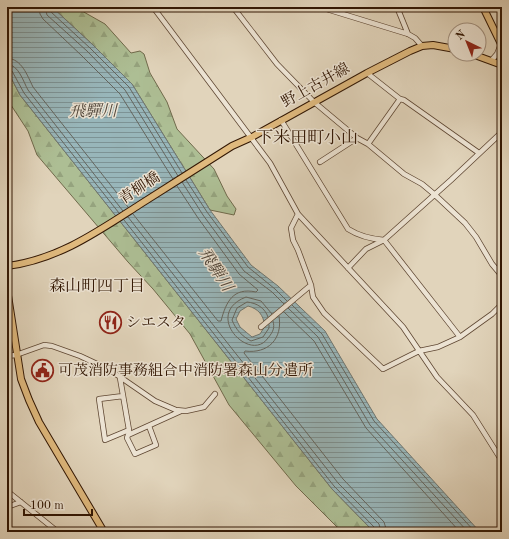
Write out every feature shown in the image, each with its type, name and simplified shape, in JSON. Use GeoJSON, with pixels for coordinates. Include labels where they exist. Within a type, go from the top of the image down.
{"type":"FeatureCollection","features":[{"type":"Feature","properties":{"kind":"main road"},"geometry":{"type":"LineString","coordinates":[[483,7],[501,45]]}},
{"type":"Feature","properties":{"kind":"main road","name":"野上古井線"},"geometry":{"type":"LineString","coordinates":[[196,169],[232,146],[252,137],[367,73],[410,51],[422,46],[436,45],[447,47]]}},
{"type":"Feature","properties":{"kind":"main road"},"geometry":{"type":"LineString","coordinates":[[487,59],[502,65]]}},
{"type":"Feature","properties":{"kind":"main road","name":"青柳橋"},"geometry":{"type":"LineString","coordinates":[[7,266],[24,264],[62,251],[98,231],[196,169]]}},
{"type":"Feature","properties":{"kind":"main road"},"geometry":{"type":"LineString","coordinates":[[7,289],[21,380],[39,422],[104,532]]}},
{"type":"Feature","properties":{"kind":"street"},"geometry":{"type":"LineString","coordinates":[[153,7],[252,137],[277,173],[298,214],[403,327],[437,377],[473,415],[502,460]]}},
{"type":"Feature","properties":{"kind":"street"},"geometry":{"type":"LineString","coordinates":[[233,7],[277,64],[314,102],[357,138],[368,144],[404,174],[422,184],[465,223],[492,264],[502,276]]}},
{"type":"Feature","properties":{"kind":"street"},"geometry":{"type":"LineString","coordinates":[[320,7],[408,34],[415,38],[422,46]]}},
{"type":"Feature","properties":{"kind":"street"},"geometry":{"type":"LineString","coordinates":[[397,7],[408,34]]}},
{"type":"Feature","properties":{"kind":"street"},"geometry":{"type":"LineString","coordinates":[[490,60],[498,54],[501,45]]}},
{"type":"Feature","properties":{"kind":"street"},"geometry":{"type":"LineString","coordinates":[[367,73],[400,99],[404,100],[478,153]]}},
{"type":"Feature","properties":{"kind":"street"},"geometry":{"type":"LineString","coordinates":[[368,144],[400,99]]}},
{"type":"Feature","properties":{"kind":"street"},"geometry":{"type":"LineString","coordinates":[[281,120],[348,229],[356,234],[384,240],[460,337]]}},
{"type":"Feature","properties":{"kind":"street"},"geometry":{"type":"LineString","coordinates":[[348,268],[366,250],[384,240],[502,132]]}},
{"type":"Feature","properties":{"kind":"street"},"geometry":{"type":"LineString","coordinates":[[320,162],[357,138]]}},
{"type":"Feature","properties":{"kind":"street"},"geometry":{"type":"LineString","coordinates":[[298,214],[291,228],[293,240],[311,285],[313,297],[324,313],[383,369],[419,351],[438,346],[460,337],[492,314],[502,304]]}},
{"type":"Feature","properties":{"kind":"street"},"geometry":{"type":"LineString","coordinates":[[261,327],[311,285]]}},
{"type":"Feature","properties":{"kind":"street"},"geometry":{"type":"LineString","coordinates":[[7,356],[16,355],[44,345],[52,346],[80,356],[110,370],[155,401],[181,411]]}},
{"type":"Feature","properties":{"kind":"street"},"geometry":{"type":"LineString","coordinates":[[120,378],[129,430],[105,440],[99,399],[123,396]]}},
{"type":"Feature","properties":{"kind":"street"},"geometry":{"type":"LineString","coordinates":[[149,426],[156,446],[135,454],[127,438],[128,435],[181,411],[204,408],[216,394]]}},
{"type":"Feature","properties":{"kind":"street"},"geometry":{"type":"LineString","coordinates":[[7,490],[58,532]]}},
{"type":"Feature","properties":{"kind":"street"},"geometry":{"type":"LineString","coordinates":[[7,507],[21,502]]}},
{"type":"Feature","properties":{"kind":"green space"},"geometry":{"type":"Polygon","coordinates":[[[52,7],[83,7],[82,11],[105,24],[131,53],[140,51],[144,54],[150,73],[167,102],[177,129],[214,169],[227,196],[236,209],[234,215],[210,210],[132,84],[52,7]]]}},
{"type":"Feature","properties":{"kind":"green space"},"geometry":{"type":"Polygon","coordinates":[[[7,70],[20,95],[332,489],[374,532],[342,532],[296,486],[229,405],[190,334],[37,155],[28,131],[7,99],[7,70]]]}},
{"type":"Feature","properties":{"kind":"water","name":"飛驒川"},"geometry":{"type":"Polygon","coordinates":[[[7,7],[52,7],[93,45],[132,84],[210,210],[251,265],[278,286],[325,331],[377,419],[480,532],[374,532],[332,489],[20,95],[7,70],[7,7]],[[248,306],[240,311],[236,319],[240,327],[252,337],[260,334],[265,326],[260,313],[248,306]]]}},
{"type":"Feature","properties":{"kind":"place","name":"シエスタ"},"geometry":{"type":"Point","coordinates":[110,323]}},
{"type":"Feature","properties":{"kind":"place","name":"可茂消防事務組合中消防署森山分遣所"},"geometry":{"type":"Point","coordinates":[42,371]}},
{"type":"Feature","properties":{"kind":"district","name":"下米田町小山"},"geometry":{"type":"Point","coordinates":[307,138]}},
{"type":"Feature","properties":{"kind":"district","name":"森山町四丁目"},"geometry":{"type":"Point","coordinates":[97,287]}},
{"type":"Feature","properties":{"kind":"water label","name":"飛騨川"},"geometry":{"type":"Point","coordinates":[215,270]}}]}
